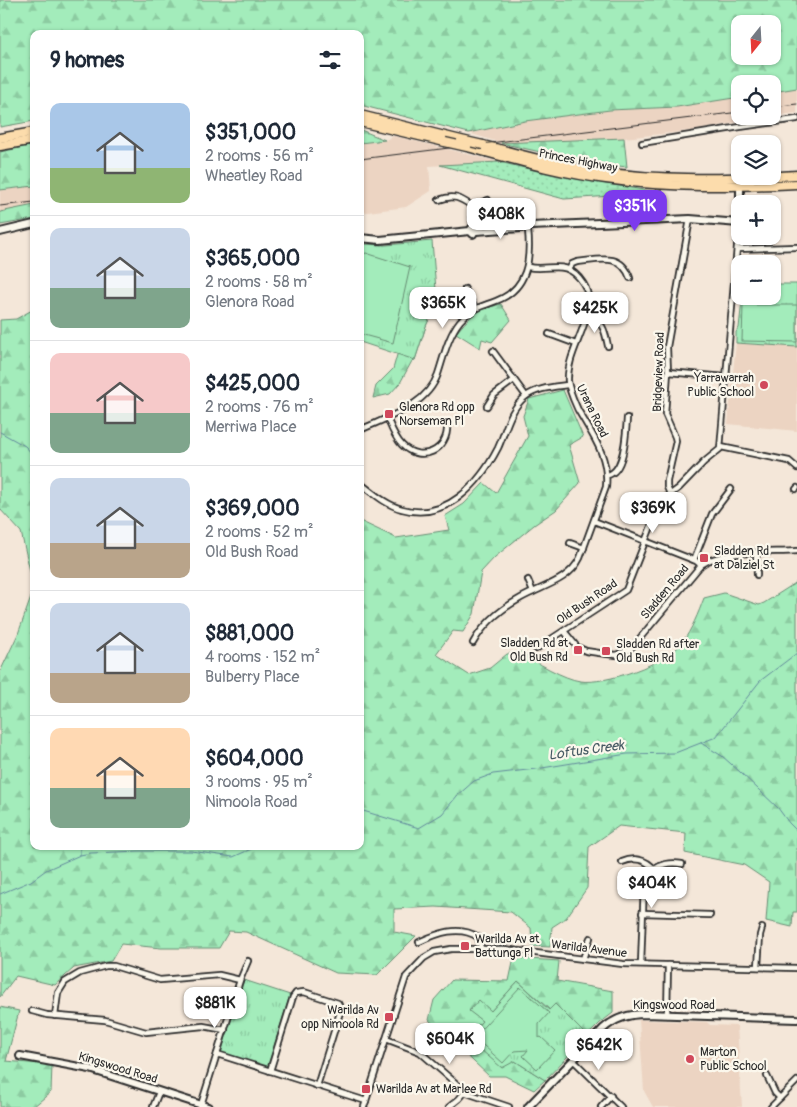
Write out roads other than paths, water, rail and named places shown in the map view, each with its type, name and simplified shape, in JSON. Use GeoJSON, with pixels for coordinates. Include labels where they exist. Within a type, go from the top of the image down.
{"type":"FeatureCollection","features":[{"type":"Feature","properties":{"kind":"highway","name":"Princes Highway"},"geometry":{"type":"LineString","coordinates":[[364,116],[594,171],[675,177],[731,177]]}},
{"type":"Feature","properties":{"kind":"highway","name":"Princes Highway"},"geometry":{"type":"LineString","coordinates":[[364,123],[572,174],[604,179],[670,186],[797,184]]}},
{"type":"Feature","properties":{"kind":"highway"},"geometry":{"type":"LineString","coordinates":[[0,138],[30,133]]}},
{"type":"Feature","properties":{"kind":"highway"},"geometry":{"type":"LineString","coordinates":[[0,146],[30,141]]}},
{"type":"Feature","properties":{"kind":"highway","name":"Princes Highway"},"geometry":{"type":"LineString","coordinates":[[781,176],[797,176]]}},
{"type":"Feature","properties":{"kind":"highway"},"geometry":{"type":"LineString","coordinates":[[675,177],[687,182],[733,182],[740,186]]}},
{"type":"Feature","properties":{"kind":"street"},"geometry":{"type":"LineString","coordinates":[[642,144],[797,119]]}},
{"type":"Feature","properties":{"kind":"street"},"geometry":{"type":"LineString","coordinates":[[740,186],[740,195]]}},
{"type":"Feature","properties":{"kind":"street"},"geometry":{"type":"LineString","coordinates":[[439,200],[455,197],[464,200],[472,206]]}},
{"type":"Feature","properties":{"kind":"street"},"geometry":{"type":"LineString","coordinates":[[472,206],[488,200]]}},
{"type":"Feature","properties":{"kind":"street"},"geometry":{"type":"LineString","coordinates":[[472,206],[473,230]]}},
{"type":"Feature","properties":{"kind":"street"},"geometry":{"type":"LineString","coordinates":[[364,238],[380,240],[473,230],[690,219],[731,222]]}},
{"type":"Feature","properties":{"kind":"street","name":"Bridgeview Road"},"geometry":{"type":"LineString","coordinates":[[670,494],[666,487],[676,441],[665,414],[668,372],[667,344],[690,219]]}},
{"type":"Feature","properties":{"kind":"street"},"geometry":{"type":"LineString","coordinates":[[0,232],[30,225]]}},
{"type":"Feature","properties":{"kind":"street"},"geometry":{"type":"LineString","coordinates":[[364,428],[415,404],[428,393],[436,379],[454,330],[463,318],[475,308],[496,302],[507,295],[528,267],[528,228]]}},
{"type":"Feature","properties":{"kind":"street"},"geometry":{"type":"LineString","coordinates":[[738,245],[721,447],[789,461],[797,468]]}},
{"type":"Feature","properties":{"kind":"street"},"geometry":{"type":"LineString","coordinates":[[738,249],[797,247]]}},
{"type":"Feature","properties":{"kind":"street"},"geometry":{"type":"LineString","coordinates":[[528,267],[555,266],[569,270],[572,264],[577,262],[614,260],[625,267],[630,278]]}},
{"type":"Feature","properties":{"kind":"street","name":"Urana Road"},"geometry":{"type":"LineString","coordinates":[[473,643],[488,621],[519,599],[567,575],[578,563],[605,493],[607,474],[604,458],[575,403],[568,385],[569,364],[587,316],[589,304],[582,281],[569,270]]}},
{"type":"Feature","properties":{"kind":"street"},"geometry":{"type":"LineString","coordinates":[[466,288],[475,308]]}},
{"type":"Feature","properties":{"kind":"street"},"geometry":{"type":"LineString","coordinates":[[587,316],[602,325],[608,346]]}},
{"type":"Feature","properties":{"kind":"street"},"geometry":{"type":"LineString","coordinates":[[549,334],[576,344]]}},
{"type":"Feature","properties":{"kind":"street"},"geometry":{"type":"LineString","coordinates":[[493,351],[526,396]]}},
{"type":"Feature","properties":{"kind":"street"},"geometry":{"type":"LineString","coordinates":[[668,372],[726,377]]}},
{"type":"Feature","properties":{"kind":"street"},"geometry":{"type":"LineString","coordinates":[[487,406],[494,395],[514,380]]}},
{"type":"Feature","properties":{"kind":"street"},"geometry":{"type":"LineString","coordinates":[[364,486],[385,501],[402,509],[422,511],[445,506],[464,494],[479,476],[497,449],[515,408],[526,396],[533,392],[568,385]]}},
{"type":"Feature","properties":{"kind":"street"},"geometry":{"type":"LineString","coordinates":[[387,418],[402,446],[420,454],[430,453],[441,446],[447,438],[447,424]]}},
{"type":"Feature","properties":{"kind":"street"},"geometry":{"type":"LineString","coordinates":[[607,474],[615,471],[622,455],[627,418]]}},
{"type":"Feature","properties":{"kind":"street","name":"Old Bush Road"},"geometry":{"type":"LineString","coordinates":[[536,649],[626,590],[661,501],[679,488],[721,447]]}},
{"type":"Feature","properties":{"kind":"street"},"geometry":{"type":"LineString","coordinates":[[694,560],[713,511],[731,489]]}},
{"type":"Feature","properties":{"kind":"street"},"geometry":{"type":"LineString","coordinates":[[594,521],[694,560],[701,565]]}},
{"type":"Feature","properties":{"kind":"street"},"geometry":{"type":"LineString","coordinates":[[570,543],[584,548]]}},
{"type":"Feature","properties":{"kind":"street","name":"Sladden Road"},"geometry":{"type":"LineString","coordinates":[[564,631],[572,642],[581,649],[609,655],[623,653],[635,644],[701,565],[717,556],[797,551]]}},
{"type":"Feature","properties":{"kind":"street"},"geometry":{"type":"LineString","coordinates":[[756,554],[757,575]]}},
{"type":"Feature","properties":{"kind":"street"},"geometry":{"type":"LineString","coordinates":[[528,580],[533,592]]}},
{"type":"Feature","properties":{"kind":"street"},"geometry":{"type":"LineString","coordinates":[[622,862],[629,859],[639,859],[648,862],[654,869]]}},
{"type":"Feature","properties":{"kind":"street"},"geometry":{"type":"LineString","coordinates":[[640,964],[644,883],[654,869],[666,864],[682,864]]}},
{"type":"Feature","properties":{"kind":"street"},"geometry":{"type":"LineString","coordinates":[[642,913],[710,915]]}},
{"type":"Feature","properties":{"kind":"street"},"geometry":{"type":"LineString","coordinates":[[758,967],[762,928]]}},
{"type":"Feature","properties":{"kind":"street"},"geometry":{"type":"LineString","coordinates":[[419,942],[438,933],[460,931],[478,937],[481,948]]}},
{"type":"Feature","properties":{"kind":"street"},"geometry":{"type":"LineString","coordinates":[[583,959],[590,938]]}},
{"type":"Feature","properties":{"kind":"street","name":"Warilda Avenue"},"geometry":{"type":"LineString","coordinates":[[365,1104],[404,984],[414,968],[424,958],[434,952],[451,949],[481,948],[640,964],[797,968]]}},
{"type":"Feature","properties":{"kind":"street"},"geometry":{"type":"LineString","coordinates":[[205,1106],[217,1054],[240,980],[248,961]]}},
{"type":"Feature","properties":{"kind":"street"},"geometry":{"type":"LineString","coordinates":[[666,1015],[668,965]]}},
{"type":"Feature","properties":{"kind":"street"},"geometry":{"type":"LineString","coordinates":[[55,1016],[58,993],[65,982],[80,973],[102,967],[114,966],[160,980],[219,975],[240,980]]}},
{"type":"Feature","properties":{"kind":"street"},"geometry":{"type":"LineString","coordinates":[[270,1071],[294,994],[301,991],[312,994],[338,1003],[341,1010],[317,1086]]}},
{"type":"Feature","properties":{"kind":"street"},"geometry":{"type":"LineString","coordinates":[[32,1011],[55,1016],[105,1020],[146,1032],[204,1026],[225,1030]]}},
{"type":"Feature","properties":{"kind":"street","name":"Kingswood Road"},"geometry":{"type":"LineString","coordinates":[[528,1107],[614,1020],[636,1014],[797,1019]]}},
{"type":"Feature","properties":{"kind":"street"},"geometry":{"type":"LineString","coordinates":[[386,1039],[420,1052],[465,1092],[510,1107]]}},
{"type":"Feature","properties":{"kind":"street"},"geometry":{"type":"LineString","coordinates":[[217,1054],[317,1086],[365,1104]]}},
{"type":"Feature","properties":{"kind":"street","name":"Kingswood Road"},"geometry":{"type":"LineString","coordinates":[[20,1056],[90,1069],[205,1106]]}},
{"type":"Feature","properties":{"kind":"street"},"geometry":{"type":"LineString","coordinates":[[573,1060],[621,1107]]}},
{"type":"Feature","properties":{"kind":"street"},"geometry":{"type":"LineString","coordinates":[[767,1076],[775,1093],[780,1098]]}},
{"type":"Feature","properties":{"kind":"street"},"geometry":{"type":"LineString","coordinates":[[771,1107],[797,1081]]}},
{"type":"Feature","properties":{"kind":"street"},"geometry":{"type":"LineString","coordinates":[[153,1107],[158,1092]]}},
{"type":"Feature","properties":{"kind":"street"},"geometry":{"type":"LineString","coordinates":[[449,1107],[460,1099],[465,1092]]}},
{"type":"Feature","properties":{"kind":"street"},"geometry":{"type":"LineString","coordinates":[[601,1107],[611,1096]]}},
{"type":"Feature","properties":{"kind":"waterway"},"geometry":{"type":"LineString","coordinates":[[0,432],[25,446],[30,452]]}},
{"type":"Feature","properties":{"kind":"waterway","name":"Loftus Creek"},"geometry":{"type":"LineString","coordinates":[[364,811],[419,828],[442,814],[457,796],[474,781],[493,774],[627,754],[675,753],[716,737],[760,681],[797,653]]}},
{"type":"Feature","properties":{"kind":"waterway"},"geometry":{"type":"LineString","coordinates":[[701,743],[722,756],[740,772],[778,808],[797,831]]}},
{"type":"Feature","properties":{"kind":"waterway"},"geometry":{"type":"LineString","coordinates":[[80,850],[80,855]]}},
{"type":"Feature","properties":{"kind":"waterway","name":"Loftus Creek"},"geometry":{"type":"LineString","coordinates":[[0,894],[31,881],[46,870],[80,855],[91,853],[191,851],[233,857],[249,850]]}},
{"type":"Feature","properties":{"kind":"railway"},"geometry":{"type":"LineString","coordinates":[[781,106],[797,104]]}},
{"type":"Feature","properties":{"kind":"railway"},"geometry":{"type":"LineString","coordinates":[[364,159],[731,113]]}},
{"type":"Feature","properties":{"kind":"railway"},"geometry":{"type":"LineString","coordinates":[[0,206],[30,202]]}},
{"type":"Feature","properties":{"kind":"place","name":"Yarrawarrah Public School"},"geometry":{"type":"Point","coordinates":[764,385]}},
{"type":"Feature","properties":{"kind":"place","name":"Glenora Rd opp Norseman Pl"},"geometry":{"type":"Point","coordinates":[389,414]}},
{"type":"Feature","properties":{"kind":"place","name":"Sladden Rd at Dalziel St"},"geometry":{"type":"Point","coordinates":[704,558]}},
{"type":"Feature","properties":{"kind":"place","name":"Sladden Rd at Old Bush Rd"},"geometry":{"type":"Point","coordinates":[578,650]}},
{"type":"Feature","properties":{"kind":"place","name":"Sladden Rd after Old Bush Rd"},"geometry":{"type":"Point","coordinates":[606,651]}},
{"type":"Feature","properties":{"kind":"place","name":"Warilda Av at Battunga Pl"},"geometry":{"type":"Point","coordinates":[465,946]}},
{"type":"Feature","properties":{"kind":"place","name":"Warilda Av opp Nimoola Rd"},"geometry":{"type":"Point","coordinates":[389,1017]}},
{"type":"Feature","properties":{"kind":"place","name":"Marton Public School"},"geometry":{"type":"Point","coordinates":[690,1059]}},
{"type":"Feature","properties":{"kind":"place","name":"Warilda Av at Marlee Rd"},"geometry":{"type":"Point","coordinates":[366,1089]}}]}
